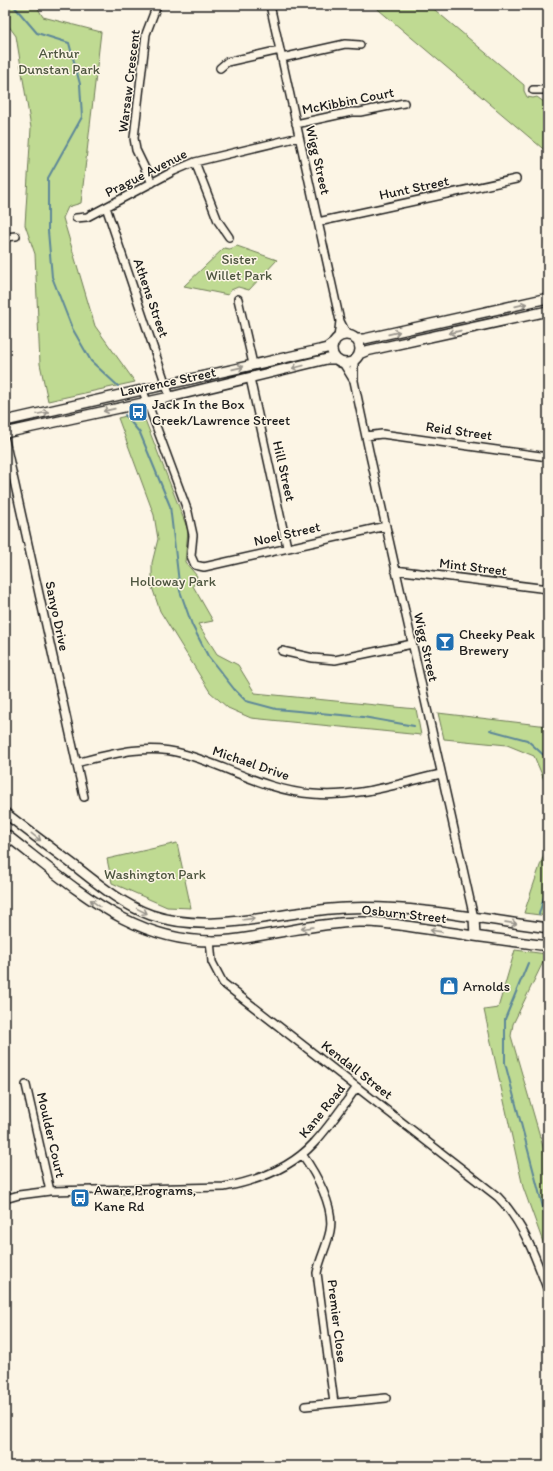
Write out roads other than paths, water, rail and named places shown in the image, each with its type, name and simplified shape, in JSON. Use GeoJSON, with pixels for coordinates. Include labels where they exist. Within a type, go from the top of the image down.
{"type":"FeatureCollection","features":[{"type":"Feature","properties":{"kind":"street","name":"Warsaw Crescent"},"geometry":{"type":"LineString","coordinates":[[152,183],[136,150],[134,138],[146,34],[156,5]]}},
{"type":"Feature","properties":{"kind":"street","name":"Wigg Street"},"geometry":{"type":"LineString","coordinates":[[270,5],[344,339]]}},
{"type":"Feature","properties":{"kind":"street"},"geometry":{"type":"LineString","coordinates":[[282,58],[345,44],[360,45]]}},
{"type":"Feature","properties":{"kind":"street"},"geometry":{"type":"LineString","coordinates":[[220,68],[227,62],[280,50]]}},
{"type":"Feature","properties":{"kind":"street"},"geometry":{"type":"LineString","coordinates":[[533,90],[548,90]]}},
{"type":"Feature","properties":{"kind":"street","name":"McKibbin Court"},"geometry":{"type":"LineString","coordinates":[[296,124],[351,112],[360,112],[404,104]]}},
{"type":"Feature","properties":{"kind":"street","name":"Prague Avenue"},"geometry":{"type":"LineString","coordinates":[[76,218],[87,217],[195,162],[299,137]]}},
{"type":"Feature","properties":{"kind":"street"},"geometry":{"type":"LineString","coordinates":[[195,162],[218,221],[228,237]]}},
{"type":"Feature","properties":{"kind":"street","name":"Hunt Street"},"geometry":{"type":"LineString","coordinates":[[318,222],[516,178]]}},
{"type":"Feature","properties":{"kind":"street","name":"Athens Street"},"geometry":{"type":"LineString","coordinates":[[106,207],[170,397]]}},
{"type":"Feature","properties":{"kind":"street"},"geometry":{"type":"LineString","coordinates":[[5,237],[16,236]]}},
{"type":"Feature","properties":{"kind":"street","name":"Lawrence Street"},"geometry":{"type":"LineString","coordinates":[[5,421],[319,350],[327,348],[344,339],[364,340],[548,298]]}},
{"type":"Feature","properties":{"kind":"street"},"geometry":{"type":"LineString","coordinates":[[238,299],[253,364]]}},
{"type":"Feature","properties":{"kind":"street"},"geometry":{"type":"LineString","coordinates":[[357,357],[366,351],[548,311]]}},
{"type":"Feature","properties":{"kind":"street"},"geometry":{"type":"LineString","coordinates":[[468,316],[471,328]]}},
{"type":"Feature","properties":{"kind":"street"},"geometry":{"type":"LineString","coordinates":[[339,361],[332,351],[344,339],[360,346],[357,357]]}},
{"type":"Feature","properties":{"kind":"street","name":"Wigg Street"},"geometry":{"type":"LineString","coordinates":[[357,357],[354,381],[395,570],[474,918]]}},
{"type":"Feature","properties":{"kind":"street","name":"Lawrence Street"},"geometry":{"type":"LineString","coordinates":[[5,433],[170,397],[327,359],[339,361],[357,357]]}},
{"type":"Feature","properties":{"kind":"street","name":"Wigg Street"},"geometry":{"type":"LineString","coordinates":[[339,361],[354,381]]}},
{"type":"Feature","properties":{"kind":"street","name":"Hill Street"},"geometry":{"type":"LineString","coordinates":[[250,378],[287,546]]}},
{"type":"Feature","properties":{"kind":"street"},"geometry":{"type":"LineString","coordinates":[[143,391],[147,401]]}},
{"type":"Feature","properties":{"kind":"street","name":"Noel Street"},"geometry":{"type":"LineString","coordinates":[[147,401],[188,512],[193,535],[192,556],[194,564],[204,567],[287,546],[386,526]]}},
{"type":"Feature","properties":{"kind":"street","name":"Reid Street"},"geometry":{"type":"LineString","coordinates":[[366,436],[382,434],[548,457]]}},
{"type":"Feature","properties":{"kind":"street","name":"Sanyo Drive"},"geometry":{"type":"LineString","coordinates":[[5,440],[84,798]]}},
{"type":"Feature","properties":{"kind":"street","name":"Mint Street"},"geometry":{"type":"LineString","coordinates":[[395,570],[548,589]]}},
{"type":"Feature","properties":{"kind":"street"},"geometry":{"type":"LineString","coordinates":[[282,651],[313,658],[335,660],[412,644]]}},
{"type":"Feature","properties":{"kind":"street","name":"Michael Drive"},"geometry":{"type":"LineString","coordinates":[[76,763],[133,750],[157,750],[183,753],[273,786],[294,792],[328,795],[360,793],[441,774]]}},
{"type":"Feature","properties":{"kind":"street","name":"Osburn Street"},"geometry":{"type":"LineString","coordinates":[[5,813],[104,889],[150,914],[168,919],[210,924],[346,908],[387,908],[548,928]]}},
{"type":"Feature","properties":{"kind":"street","name":"Osburn Street"},"geometry":{"type":"LineString","coordinates":[[5,834],[97,904],[124,920],[156,934],[169,937],[230,940],[324,925],[360,922],[386,923],[548,946]]}},
{"type":"Feature","properties":{"kind":"street"},"geometry":{"type":"LineString","coordinates":[[474,918],[475,936]]}},
{"type":"Feature","properties":{"kind":"street"},"geometry":{"type":"LineString","coordinates":[[210,924],[210,940]]}},
{"type":"Feature","properties":{"kind":"street","name":"Kendall Street"},"geometry":{"type":"LineString","coordinates":[[210,940],[212,962],[223,983],[498,1197],[510,1208],[532,1252],[548,1291]]}},
{"type":"Feature","properties":{"kind":"street","name":"Moulder Court"},"geometry":{"type":"LineString","coordinates":[[26,1085],[50,1191]]}},
{"type":"Feature","properties":{"kind":"street","name":"Kane Road"},"geometry":{"type":"LineString","coordinates":[[5,1199],[19,1195],[50,1191],[224,1187],[248,1182],[269,1174],[302,1154],[314,1144],[357,1087]]}},
{"type":"Feature","properties":{"kind":"street","name":"Premier Close"},"geometry":{"type":"LineString","coordinates":[[302,1154],[316,1173],[331,1216],[330,1233],[320,1260],[318,1273],[334,1403]]}},
{"type":"Feature","properties":{"kind":"street"},"geometry":{"type":"LineString","coordinates":[[306,1406],[386,1398]]}},
{"type":"Feature","properties":{"kind":"waterway"},"geometry":{"type":"LineString","coordinates":[[13,5],[37,33],[69,43],[80,84],[82,117],[48,178],[48,231],[52,277],[72,328],[91,361],[118,386]]}},
{"type":"Feature","properties":{"kind":"waterway"},"geometry":{"type":"LineString","coordinates":[[125,415],[140,433],[170,506],[180,591],[192,625],[208,656],[234,689],[246,701],[276,709],[363,717],[414,726]]}},
{"type":"Feature","properties":{"kind":"waterway"},"geometry":{"type":"LineString","coordinates":[[490,730],[527,740],[548,759]]}},
{"type":"Feature","properties":{"kind":"waterway"},"geometry":{"type":"LineString","coordinates":[[539,914],[548,884]]}},
{"type":"Feature","properties":{"kind":"waterway"},"geometry":{"type":"LineString","coordinates":[[528,963],[505,1019],[505,1063],[548,1226]]}},
{"type":"Feature","properties":{"kind":"place","name":"Jack In the Box Creek/Lawrence Street"},"geometry":{"type":"Point","coordinates":[138,412]}},
{"type":"Feature","properties":{"kind":"place","name":"Cheeky Peak Brewery"},"geometry":{"type":"Point","coordinates":[445,642]}},
{"type":"Feature","properties":{"kind":"place","name":"Arnolds"},"geometry":{"type":"Point","coordinates":[449,986]}},
{"type":"Feature","properties":{"kind":"place","name":"Aware Programs, Kane Rd"},"geometry":{"type":"Point","coordinates":[80,1198]}},
{"type":"Feature","properties":{"kind":"park label","name":"Arthur Dunstan Park"},"geometry":{"type":"Point","coordinates":[59,62]}},
{"type":"Feature","properties":{"kind":"park label","name":"Sister Willet Park"},"geometry":{"type":"Point","coordinates":[239,268]}},
{"type":"Feature","properties":{"kind":"park label","name":"Holloway Park"},"geometry":{"type":"Point","coordinates":[173,581]}},
{"type":"Feature","properties":{"kind":"park label","name":"Washington Park"},"geometry":{"type":"Point","coordinates":[155,874]}}]}
